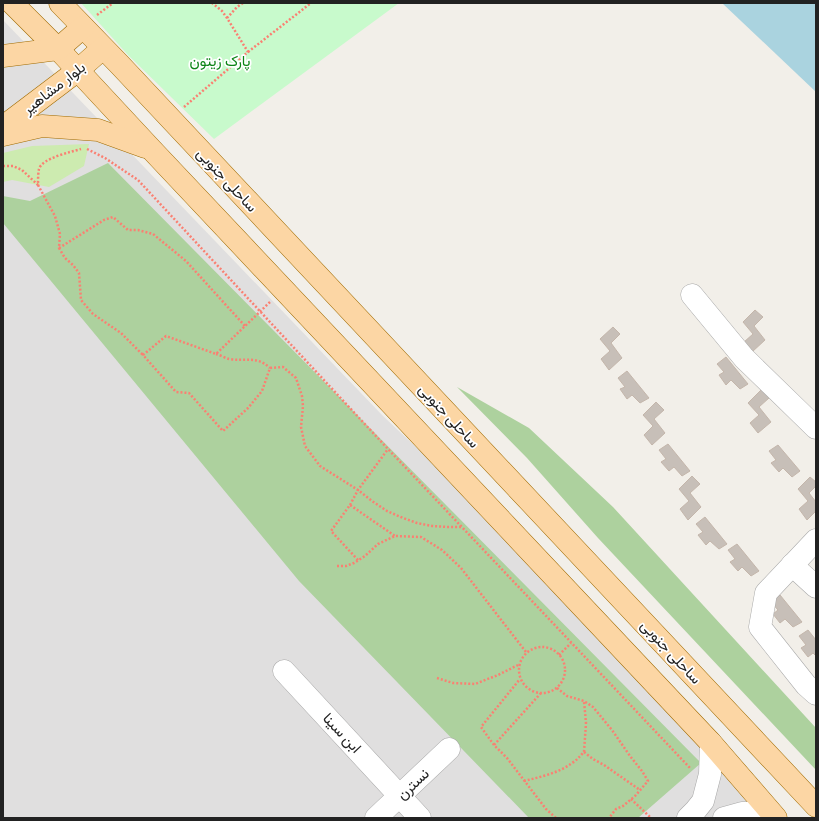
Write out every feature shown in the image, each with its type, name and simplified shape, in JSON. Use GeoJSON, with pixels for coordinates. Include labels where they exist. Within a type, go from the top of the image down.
{"type":"FeatureCollection","features":[{"type":"Feature","properties":{"kind":"main road"},"geometry":{"type":"LineString","coordinates":[[12,3],[58,49],[77,71],[711,743],[773,815]]}},
{"type":"Feature","properties":{"kind":"main road","name":"ساحلی جنوبی"},"geometry":{"type":"LineString","coordinates":[[60,3],[816,806]]}},
{"type":"Feature","properties":{"kind":"main road","name":"بلوار مشاهیر"},"geometry":{"type":"LineString","coordinates":[[3,56],[58,49],[83,27]]}},
{"type":"Feature","properties":{"kind":"main road","name":"بلوار مشاهیر"},"geometry":{"type":"LineString","coordinates":[[3,127],[77,71],[103,48]]}},
{"type":"Feature","properties":{"kind":"main road"},"geometry":{"type":"LineString","coordinates":[[3,135],[42,126],[98,130],[151,149]]}},
{"type":"Feature","properties":{"kind":"street"},"geometry":{"type":"LineString","coordinates":[[692,295],[744,358],[816,428]]}},
{"type":"Feature","properties":{"kind":"street"},"geometry":{"type":"LineString","coordinates":[[816,540],[766,593],[760,627],[806,685],[816,694]]}},
{"type":"Feature","properties":{"kind":"street"},"geometry":{"type":"LineString","coordinates":[[792,565],[816,587]]}},
{"type":"Feature","properties":{"kind":"street","name":"ابن سینا"},"geometry":{"type":"LineString","coordinates":[[284,671],[420,818]]}},
{"type":"Feature","properties":{"kind":"street"},"geometry":{"type":"LineString","coordinates":[[688,818],[695,811],[705,793],[710,774],[711,743]]}},
{"type":"Feature","properties":{"kind":"street","name":"نسترن"},"geometry":{"type":"LineString","coordinates":[[376,818],[449,749]]}},
{"type":"Feature","properties":{"kind":"street"},"geometry":{"type":"LineString","coordinates":[[705,793],[708,801],[712,804],[717,813],[716,818]]}},
{"type":"Feature","properties":{"kind":"street"},"geometry":{"type":"LineString","coordinates":[[724,818],[742,813],[773,815]]}},
{"type":"Feature","properties":{"kind":"path"},"geometry":{"type":"LineString","coordinates":[[212,3],[222,11],[248,52]]}},
{"type":"Feature","properties":{"kind":"path"},"geometry":{"type":"LineString","coordinates":[[227,18],[243,3]]}},
{"type":"Feature","properties":{"kind":"path"},"geometry":{"type":"LineString","coordinates":[[170,119],[248,52],[311,3]]}},
{"type":"Feature","properties":{"kind":"path"},"geometry":{"type":"LineString","coordinates":[[38,185],[39,168],[44,162],[62,154],[85,148],[105,158],[138,180],[571,643],[705,793]]}},
{"type":"Feature","properties":{"kind":"path"},"geometry":{"type":"LineString","coordinates":[[3,166],[13,166],[22,170],[38,185],[56,216],[60,234],[59,248],[65,258],[79,273],[81,300],[93,314],[121,333],[144,355],[176,392],[189,393],[222,431],[248,408],[262,391],[270,368]]}},
{"type":"Feature","properties":{"kind":"path"},"geometry":{"type":"LineString","coordinates":[[59,248],[104,220],[113,217],[128,230],[138,230],[153,234],[186,261],[245,326]]}},
{"type":"Feature","properties":{"kind":"path"},"geometry":{"type":"LineString","coordinates":[[216,354],[283,289]]}},
{"type":"Feature","properties":{"kind":"path"},"geometry":{"type":"LineString","coordinates":[[144,355],[166,336],[229,358],[264,362],[270,368],[283,367],[296,378],[302,396],[303,406],[301,427],[305,446],[320,466],[358,490],[387,511],[403,518],[432,526],[462,527]]}},
{"type":"Feature","properties":{"kind":"path"},"geometry":{"type":"LineString","coordinates":[[358,560],[331,531],[350,506],[358,490],[388,449]]}},
{"type":"Feature","properties":{"kind":"path"},"geometry":{"type":"LineString","coordinates":[[350,506],[395,536],[421,538],[442,550],[461,568],[526,652]]}},
{"type":"Feature","properties":{"kind":"path"},"geometry":{"type":"LineString","coordinates":[[337,566],[346,566],[354,563],[365,556],[378,544],[395,536]]}},
{"type":"Feature","properties":{"kind":"path"},"geometry":{"type":"LineString","coordinates":[[560,655],[571,643]]}},
{"type":"Feature","properties":{"kind":"path"},"geometry":{"type":"LineString","coordinates":[[540,646],[554,650],[560,655],[565,668],[565,676],[557,688],[551,692],[536,693],[529,690],[524,685],[518,672],[519,664],[526,652],[540,646]]}},
{"type":"Feature","properties":{"kind":"path"},"geometry":{"type":"LineString","coordinates":[[437,678],[453,683],[475,684],[498,675],[519,664]]}},
{"type":"Feature","properties":{"kind":"path"},"geometry":{"type":"LineString","coordinates":[[520,679],[481,728],[494,745],[507,758],[546,810],[556,818]]}},
{"type":"Feature","properties":{"kind":"path"},"geometry":{"type":"LineString","coordinates":[[557,688],[567,696],[584,701],[593,706],[648,781],[640,791],[623,806],[616,809],[609,818]]}},
{"type":"Feature","properties":{"kind":"path"},"geometry":{"type":"LineString","coordinates":[[494,745],[541,693]]}},
{"type":"Feature","properties":{"kind":"path"},"geometry":{"type":"LineString","coordinates":[[524,782],[556,772],[572,764],[584,752],[586,723],[584,701]]}},
{"type":"Feature","properties":{"kind":"path"},"geometry":{"type":"LineString","coordinates":[[584,752],[640,791]]}},
{"type":"Feature","properties":{"kind":"path"},"geometry":{"type":"LineString","coordinates":[[631,799],[651,818]]}},
{"type":"Feature","properties":{"kind":"shaded area"},"geometry":{"type":"Polygon","coordinates":[[[3,20],[383,416],[560,583],[761,818],[3,818],[3,20]]]}},
{"type":"Feature","properties":{"kind":"green space","name":"پارک زیتون"},"geometry":{"type":"Polygon","coordinates":[[[81,3],[399,3],[214,139],[128,55],[81,3]]]}},
{"type":"Feature","properties":{"kind":"green space"},"geometry":{"type":"Polygon","coordinates":[[[89,144],[84,166],[49,187],[12,180],[3,182],[3,153],[32,146],[89,144]]]}},
{"type":"Feature","properties":{"kind":"green space"},"geometry":{"type":"Polygon","coordinates":[[[108,163],[701,763],[638,818],[529,818],[299,581],[3,223],[3,196],[30,201],[108,163]]]}},
{"type":"Feature","properties":{"kind":"green space"},"geometry":{"type":"Polygon","coordinates":[[[457,387],[529,428],[613,507],[816,728],[816,770],[598,538],[527,458],[457,387]]]}},
{"type":"Feature","properties":{"kind":"water"},"geometry":{"type":"Polygon","coordinates":[[[722,3],[816,3],[816,92],[722,3]]]}},
{"type":"Feature","properties":{"kind":"building"},"geometry":{"type":"Polygon","coordinates":[[[755,310],[763,317],[754,326],[765,340],[752,352],[744,342],[753,334],[743,322],[755,310]]]}},
{"type":"Feature","properties":{"kind":"building"},"geometry":{"type":"Polygon","coordinates":[[[613,327],[620,334],[611,343],[622,358],[609,370],[601,359],[610,351],[600,339],[613,327]]]}},
{"type":"Feature","properties":{"kind":"building"},"geometry":{"type":"Polygon","coordinates":[[[726,357],[748,384],[740,389],[731,380],[726,385],[719,375],[724,372],[717,364],[726,357]]]}},
{"type":"Feature","properties":{"kind":"building"},"geometry":{"type":"Polygon","coordinates":[[[627,371],[649,398],[640,403],[632,395],[627,399],[620,389],[625,387],[618,378],[627,371]]]}},
{"type":"Feature","properties":{"kind":"building"},"geometry":{"type":"Polygon","coordinates":[[[761,390],[769,398],[759,407],[771,422],[758,433],[750,423],[759,415],[748,403],[761,390]]]}},
{"type":"Feature","properties":{"kind":"building"},"geometry":{"type":"Polygon","coordinates":[[[656,402],[664,410],[654,419],[665,433],[652,445],[644,435],[653,426],[643,415],[656,402]]]}},
{"type":"Feature","properties":{"kind":"building"},"geometry":{"type":"Polygon","coordinates":[[[668,444],[690,471],[682,476],[674,467],[669,471],[661,462],[666,459],[659,450],[668,444]]]}},
{"type":"Feature","properties":{"kind":"building"},"geometry":{"type":"Polygon","coordinates":[[[778,445],[800,471],[792,477],[783,468],[779,472],[771,463],[776,460],[769,451],[778,445]]]}},
{"type":"Feature","properties":{"kind":"building"},"geometry":{"type":"Polygon","coordinates":[[[692,476],[700,484],[690,493],[701,507],[688,520],[680,509],[689,501],[679,489],[692,476]]]}},
{"type":"Feature","properties":{"kind":"building"},"geometry":{"type":"Polygon","coordinates":[[[810,477],[816,482],[816,486],[809,493],[816,502],[816,511],[807,520],[799,509],[808,501],[798,489],[810,477]]]}},
{"type":"Feature","properties":{"kind":"building"},"geometry":{"type":"Polygon","coordinates":[[[705,517],[727,544],[719,549],[710,541],[706,545],[698,535],[703,532],[696,524],[705,517]]]}},
{"type":"Feature","properties":{"kind":"building"},"geometry":{"type":"Polygon","coordinates":[[[737,544],[759,571],[751,576],[742,567],[738,571],[730,562],[735,559],[728,550],[737,544]]]}},
{"type":"Feature","properties":{"kind":"building"},"geometry":{"type":"Polygon","coordinates":[[[780,595],[802,622],[793,627],[785,619],[780,623],[773,614],[778,610],[771,602],[780,595]]]}},
{"type":"Feature","properties":{"kind":"building"},"geometry":{"type":"Polygon","coordinates":[[[808,630],[816,640],[816,656],[813,653],[808,657],[801,648],[806,645],[799,636],[808,630]]]}}]}
